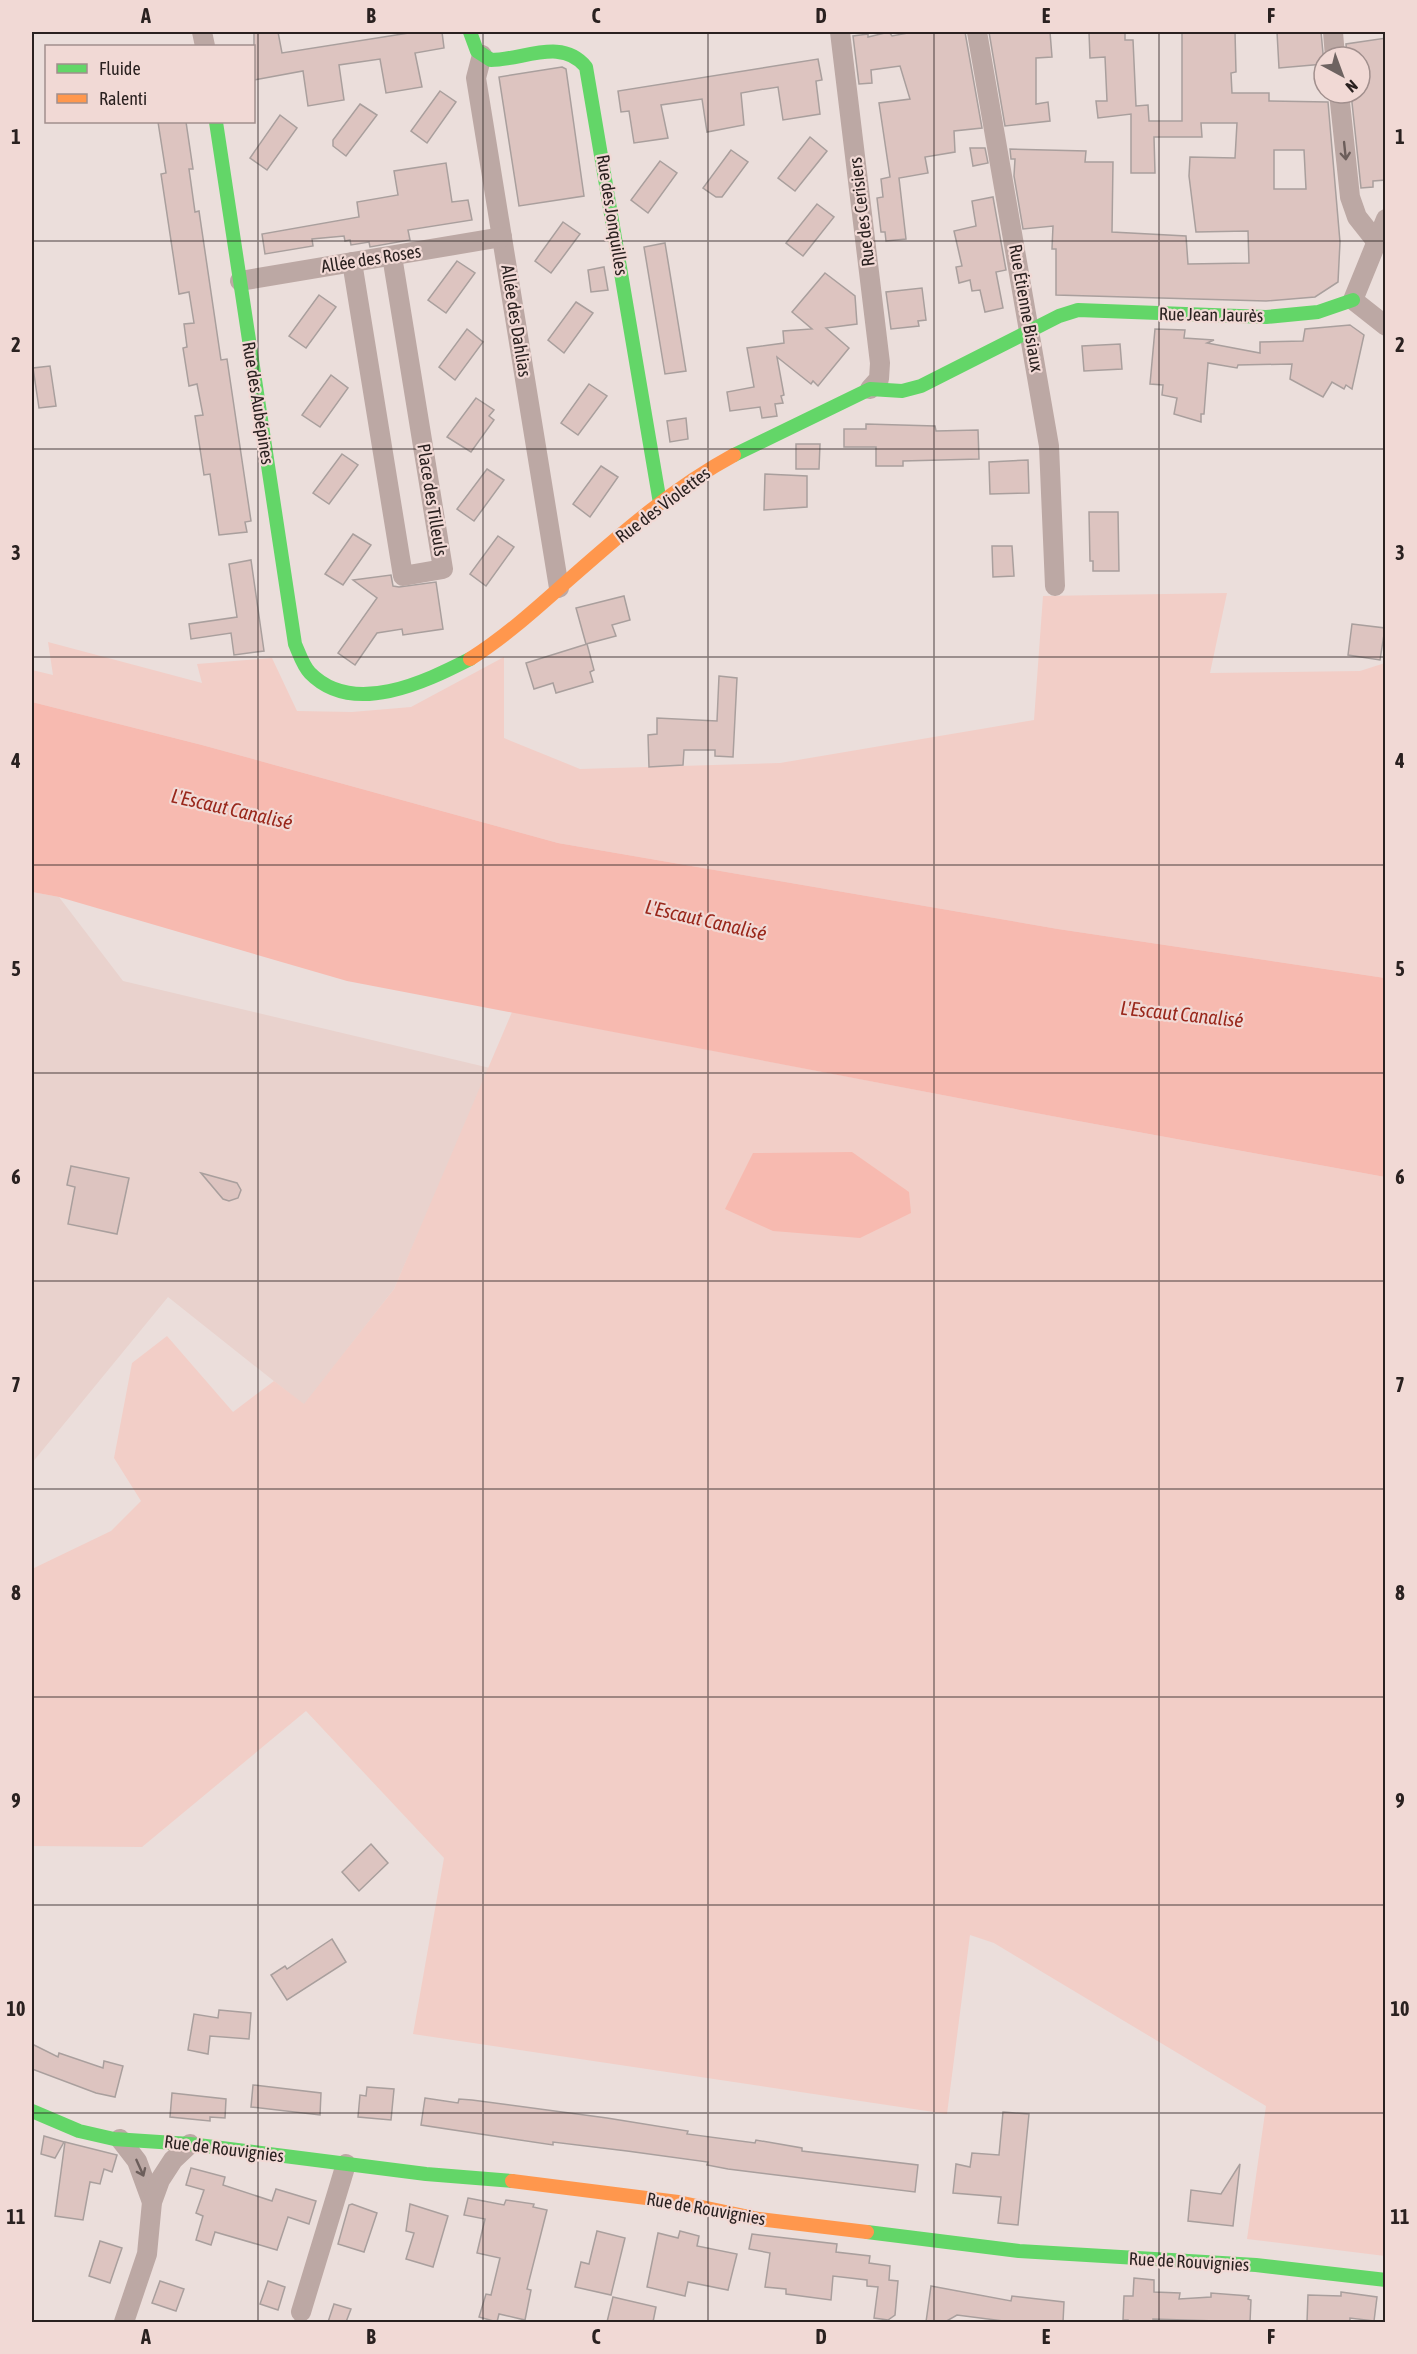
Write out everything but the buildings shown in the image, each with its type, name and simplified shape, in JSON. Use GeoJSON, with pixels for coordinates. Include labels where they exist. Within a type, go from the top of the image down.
{"type":"FeatureCollection","features":[{"type":"Feature","properties":{"kind":"street"},"geometry":{"type":"LineString","coordinates":[[471,32],[474,46],[482,55]]}},
{"type":"Feature","properties":{"kind":"street","name":"Rue des Cerisiers"},"geometry":{"type":"LineString","coordinates":[[840,32],[880,363],[879,379],[870,389]]}},
{"type":"Feature","properties":{"kind":"street","name":"Rue Étienne Bisiaux"},"geometry":{"type":"LineString","coordinates":[[977,32],[1049,446],[1055,586]]}},
{"type":"Feature","properties":{"kind":"street","name":"Rue des Jonquilles"},"geometry":{"type":"LineString","coordinates":[[482,55],[496,61],[568,51],[581,58],[586,67],[660,503]]}},
{"type":"Feature","properties":{"kind":"street","name":"Allée des Dahlias"},"geometry":{"type":"LineString","coordinates":[[482,55],[476,78],[560,588]]}},
{"type":"Feature","properties":{"kind":"street"},"geometry":{"type":"LineString","coordinates":[[1340,105],[1350,197],[1357,217],[1376,241]]}},
{"type":"Feature","properties":{"kind":"street","name":"Rue des Aubépines"},"geometry":{"type":"LineString","coordinates":[[216,123],[295,644],[303,662],[316,678]]}},
{"type":"Feature","properties":{"kind":"street"},"geometry":{"type":"LineString","coordinates":[[1386,219],[1353,300],[1386,326]]}},
{"type":"Feature","properties":{"kind":"street","name":"Allée des Roses"},"geometry":{"type":"LineString","coordinates":[[240,281],[502,237]]}},
{"type":"Feature","properties":{"kind":"street","name":"Place des Tilleuls"},"geometry":{"type":"LineString","coordinates":[[352,262],[403,576],[443,569],[392,256]]}},
{"type":"Feature","properties":{"kind":"street","name":"Rue Jean Jaurès"},"geometry":{"type":"LineString","coordinates":[[1030,330],[1078,310],[1266,317],[1318,312],[1353,300]]}},
{"type":"Feature","properties":{"kind":"street","name":"Rue des Violettes"},"geometry":{"type":"LineString","coordinates":[[316,678],[335,690],[366,695],[389,691],[441,673],[493,645],[660,503],[723,461],[870,389],[903,391],[921,386],[1030,330]]}},
{"type":"Feature","properties":{"kind":"street","name":"Rue de Rouvignies"},"geometry":{"type":"LineString","coordinates":[[32,2111],[79,2131],[120,2139],[190,2144],[667,2200],[759,2219],[1018,2251],[1256,2265],[1386,2280]]}},
{"type":"Feature","properties":{"kind":"street"},"geometry":{"type":"LineString","coordinates":[[120,2139],[136,2161],[152,2202]]}},
{"type":"Feature","properties":{"kind":"street"},"geometry":{"type":"LineString","coordinates":[[124,2322],[149,2244],[152,2202],[160,2180],[173,2160],[190,2144]]}},
{"type":"Feature","properties":{"kind":"street"},"geometry":{"type":"LineString","coordinates":[[301,2312],[346,2164]]}},
{"type":"Feature","properties":{"kind":"shaded area"},"geometry":{"type":"Polygon","coordinates":[[[1227,593],[1210,673],[1360,671],[1385,663],[1385,978],[1058,929],[558,843],[202,745],[32,702],[32,670],[53,675],[48,642],[202,683],[197,664],[272,658],[297,711],[352,712],[411,707],[504,657],[504,738],[580,769],[780,763],[1034,720],[1043,596],[1227,593]]]}},
{"type":"Feature","properties":{"kind":"shaded area"},"geometry":{"type":"Polygon","coordinates":[[[32,892],[59,897],[123,981],[490,1068],[394,1289],[304,1405],[168,1297],[32,1463],[32,892]]]}},
{"type":"Feature","properties":{"kind":"shaded area"},"geometry":{"type":"Polygon","coordinates":[[[512,1012],[1078,1121],[1385,1177],[1385,2256],[1247,2239],[1266,2106],[994,1943],[970,1935],[947,2114],[413,2034],[444,1858],[306,1711],[142,1847],[32,1846],[32,1569],[111,1531],[141,1501],[114,1458],[132,1363],[167,1336],[233,1412],[274,1381],[304,1404],[394,1289],[512,1012]]]}},
{"type":"Feature","properties":{"kind":"water","name":"L'Escaut Canalisé"},"geometry":{"type":"Polygon","coordinates":[[[32,702],[202,745],[558,843],[1058,929],[1385,978],[1385,1177],[1078,1121],[347,981],[59,897],[32,892],[32,702]]]}},
{"type":"Feature","properties":{"kind":"water"},"geometry":{"type":"Polygon","coordinates":[[[852,1152],[909,1192],[911,1213],[860,1238],[773,1231],[725,1209],[753,1153],[852,1152]]]}},
{"type":"Feature","properties":{"kind":"traffic: fast"},"geometry":{"type":"LineString","coordinates":[[470,32],[477,51],[491,60],[554,52],[566,53],[586,67],[660,503]]}},
{"type":"Feature","properties":{"kind":"traffic: fast"},"geometry":{"type":"LineString","coordinates":[[216,123],[295,644],[301,659],[310,673],[327,686],[347,693],[368,694],[411,685],[470,659]]}},
{"type":"Feature","properties":{"kind":"traffic: fast"},"geometry":{"type":"LineString","coordinates":[[734,455],[870,389],[902,391],[921,386],[1059,316],[1078,310],[1266,317],[1318,312],[1353,300]]}},
{"type":"Feature","properties":{"kind":"traffic: fast"},"geometry":{"type":"LineString","coordinates":[[32,2111],[79,2131],[114,2139],[190,2144],[426,2174],[512,2181]]}},
{"type":"Feature","properties":{"kind":"traffic: fast"},"geometry":{"type":"LineString","coordinates":[[867,2232],[1019,2251],[1256,2265],[1386,2280]]}},
{"type":"Feature","properties":{"kind":"traffic: slow"},"geometry":{"type":"LineString","coordinates":[[470,659],[523,619],[650,511],[691,481],[734,455]]}},
{"type":"Feature","properties":{"kind":"traffic: slow"},"geometry":{"type":"LineString","coordinates":[[512,2181],[678,2202],[759,2219],[867,2232]]}}]}
